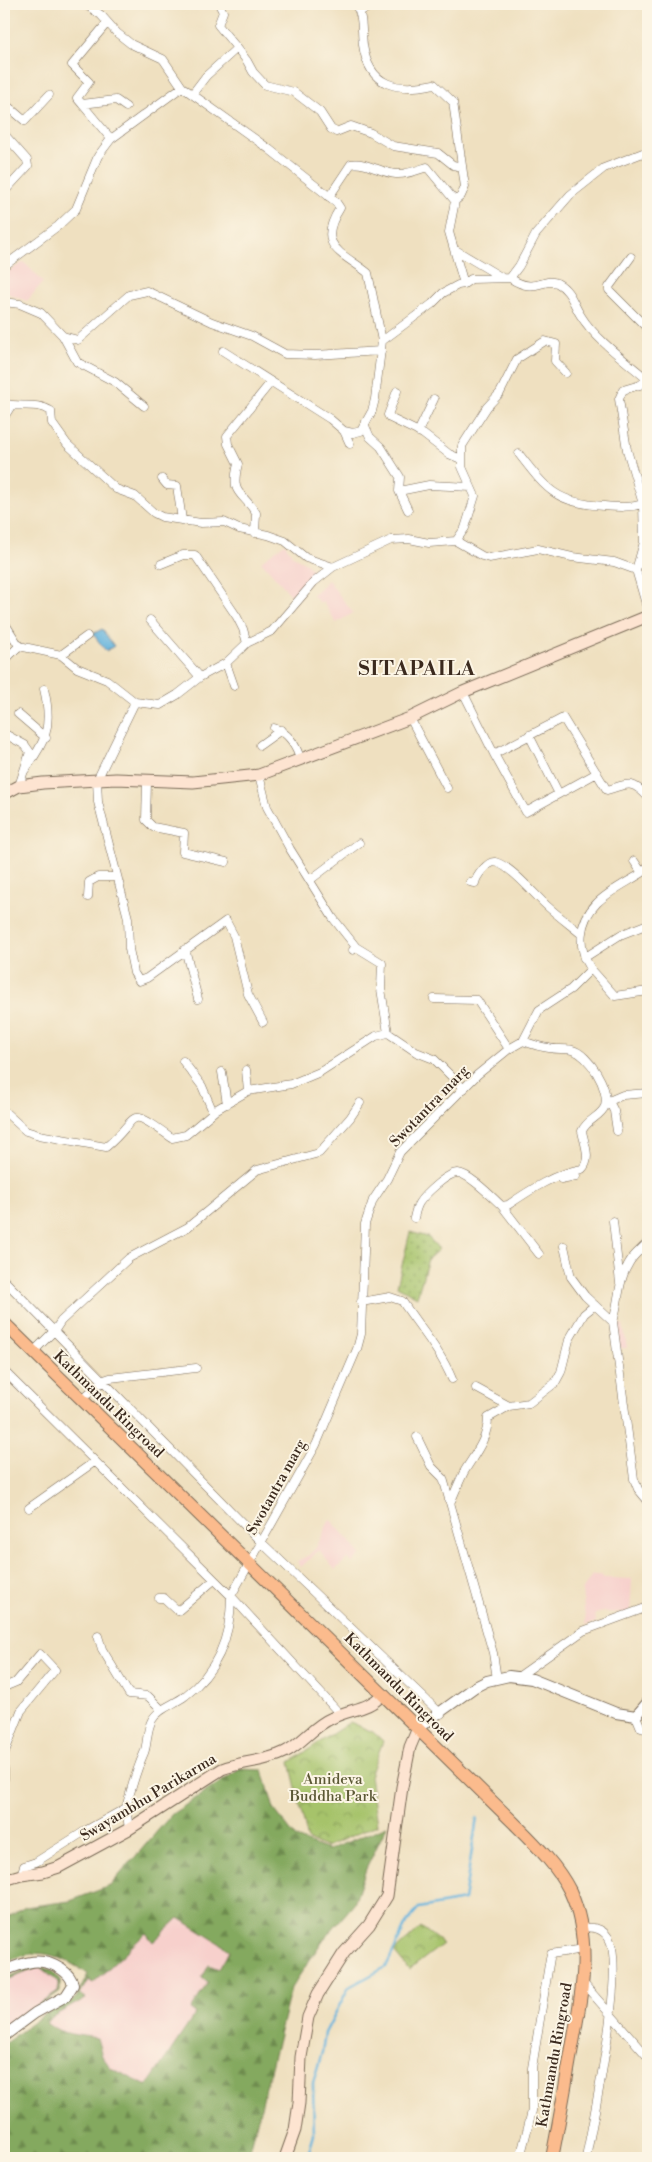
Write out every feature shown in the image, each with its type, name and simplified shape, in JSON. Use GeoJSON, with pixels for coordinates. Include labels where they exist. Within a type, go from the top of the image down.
{"type":"FeatureCollection","features":[{"type":"Feature","properties":{"kind":"highway","name":"Kathmandu Ringroad"},"geometry":{"type":"LineString","coordinates":[[4,1323],[528,1837],[550,1862],[569,1890],[581,1928],[584,1949],[583,1983],[552,2158]]}},
{"type":"Feature","properties":{"kind":"main road"},"geometry":{"type":"LineString","coordinates":[[4,794],[19,786],[97,780],[193,782],[259,775],[410,718],[463,692],[648,616]]}},
{"type":"Feature","properties":{"kind":"main road","name":"Swayambhu Parikarma"},"geometry":{"type":"LineString","coordinates":[[4,1880],[59,1867],[129,1830],[222,1769],[286,1752],[316,1726],[340,1714],[368,1708],[383,1694]]}},
{"type":"Feature","properties":{"kind":"main road"},"geometry":{"type":"LineString","coordinates":[[285,2158],[295,2130],[299,2103],[300,2057],[308,2017],[318,1994],[344,1953],[369,1925],[387,1896],[402,1787],[410,1747],[418,1728]]}},
{"type":"Feature","properties":{"kind":"street"},"geometry":{"type":"LineString","coordinates":[[85,4],[131,44],[163,59],[182,87],[193,93],[329,197],[340,208],[333,218],[330,237],[334,249],[368,273],[382,341],[372,411],[361,431],[353,433],[344,431]]}},
{"type":"Feature","properties":{"kind":"street"},"geometry":{"type":"LineString","coordinates":[[219,4],[223,12],[218,25],[265,85],[294,92],[320,112],[331,129],[336,132],[351,126],[372,133],[393,146],[438,153],[453,164],[462,167]]}},
{"type":"Feature","properties":{"kind":"street"},"geometry":{"type":"LineString","coordinates":[[355,4],[361,11],[363,44],[368,68],[386,84],[414,88],[434,84],[453,102],[465,187],[461,196],[455,201],[449,232],[464,284]]}},
{"type":"Feature","properties":{"kind":"street"},"geometry":{"type":"LineString","coordinates":[[361,11],[375,4]]}},
{"type":"Feature","properties":{"kind":"street"},"geometry":{"type":"LineString","coordinates":[[107,22],[72,64],[88,82],[76,98],[112,139]]}},
{"type":"Feature","properties":{"kind":"street"},"geometry":{"type":"LineString","coordinates":[[193,93],[206,76],[237,48]]}},
{"type":"Feature","properties":{"kind":"street"},"geometry":{"type":"LineString","coordinates":[[4,266],[58,226],[76,209],[98,156],[112,139],[182,87]]}},
{"type":"Feature","properties":{"kind":"street"},"geometry":{"type":"LineString","coordinates":[[4,102],[25,121],[49,95]]}},
{"type":"Feature","properties":{"kind":"street"},"geometry":{"type":"LineString","coordinates":[[82,104],[116,100],[126,107]]}},
{"type":"Feature","properties":{"kind":"street"},"geometry":{"type":"LineString","coordinates":[[4,134],[27,160],[28,166],[4,192]]}},
{"type":"Feature","properties":{"kind":"street"},"geometry":{"type":"LineString","coordinates":[[510,278],[519,266],[536,234],[570,195],[604,168],[648,151]]}},
{"type":"Feature","properties":{"kind":"street"},"geometry":{"type":"LineString","coordinates":[[329,197],[351,164],[360,162],[371,168],[398,175],[427,167],[455,201]]}},
{"type":"Feature","properties":{"kind":"street"},"geometry":{"type":"LineString","coordinates":[[454,249],[501,277]]}},
{"type":"Feature","properties":{"kind":"street"},"geometry":{"type":"LineString","coordinates":[[631,257],[609,287],[609,290],[648,329]]}},
{"type":"Feature","properties":{"kind":"street"},"geometry":{"type":"LineString","coordinates":[[382,341],[432,304],[443,292],[464,284],[471,279],[510,278],[519,284],[532,287],[550,281],[556,282],[569,291],[581,318],[648,380],[640,385],[622,390],[618,399],[627,450],[646,513],[644,542],[636,570],[648,611]]}},
{"type":"Feature","properties":{"kind":"street"},"geometry":{"type":"LineString","coordinates":[[62,336],[78,340],[129,295],[147,291],[212,322],[252,336],[285,354],[315,355],[381,350]]}},
{"type":"Feature","properties":{"kind":"street"},"geometry":{"type":"LineString","coordinates":[[4,302],[20,304],[41,313],[62,336],[77,362],[115,382],[144,406]]}},
{"type":"Feature","properties":{"kind":"street"},"geometry":{"type":"LineString","coordinates":[[456,542],[465,528],[475,496],[461,459],[462,446],[465,439],[487,407],[500,393],[518,360],[544,341],[556,344],[555,361],[566,373]]}},
{"type":"Feature","properties":{"kind":"street"},"geometry":{"type":"LineString","coordinates":[[223,351],[330,419],[344,431],[350,444]]}},
{"type":"Feature","properties":{"kind":"street"},"geometry":{"type":"LineString","coordinates":[[255,533],[256,513],[236,490],[234,478],[238,464],[228,444],[227,436],[271,382]]}},
{"type":"Feature","properties":{"kind":"street"},"geometry":{"type":"LineString","coordinates":[[397,391],[388,415],[390,418],[418,432],[461,459]]}},
{"type":"Feature","properties":{"kind":"street"},"geometry":{"type":"LineString","coordinates":[[418,432],[434,399]]}},
{"type":"Feature","properties":{"kind":"street"},"geometry":{"type":"LineString","coordinates":[[4,417],[7,404],[43,406],[51,411],[52,424],[67,444],[116,489],[135,496],[162,517],[201,523],[224,522],[239,529],[284,541],[306,558],[333,567]]}},
{"type":"Feature","properties":{"kind":"street"},"geometry":{"type":"LineString","coordinates":[[365,426],[370,437],[381,447],[400,477],[399,491],[429,485],[450,484],[471,487]]}},
{"type":"Feature","properties":{"kind":"street"},"geometry":{"type":"LineString","coordinates":[[519,454],[543,485],[567,501],[588,505],[620,507],[642,504]]}},
{"type":"Feature","properties":{"kind":"street"},"geometry":{"type":"LineString","coordinates":[[162,479],[167,485],[177,486],[182,520]]}},
{"type":"Feature","properties":{"kind":"street"},"geometry":{"type":"LineString","coordinates":[[4,622],[6,631],[19,646],[60,655],[77,668],[107,680],[135,702],[160,705],[177,696],[200,677],[226,663],[248,643],[272,631],[314,582],[333,567],[391,540],[409,539],[429,543],[456,542],[489,558],[538,549],[572,558],[614,562],[636,570]]}},
{"type":"Feature","properties":{"kind":"street"},"geometry":{"type":"LineString","coordinates":[[161,564],[183,555],[195,555],[236,617],[248,643]]}},
{"type":"Feature","properties":{"kind":"street"},"geometry":{"type":"LineString","coordinates":[[150,620],[200,677]]}},
{"type":"Feature","properties":{"kind":"street"},"geometry":{"type":"LineString","coordinates":[[60,655],[87,636]]}},
{"type":"Feature","properties":{"kind":"street"},"geometry":{"type":"LineString","coordinates":[[4,660],[19,646]]}},
{"type":"Feature","properties":{"kind":"street"},"geometry":{"type":"LineString","coordinates":[[226,663],[234,686]]}},
{"type":"Feature","properties":{"kind":"street"},"geometry":{"type":"LineString","coordinates":[[24,771],[46,738],[49,711],[44,689]]}},
{"type":"Feature","properties":{"kind":"street"},"geometry":{"type":"LineString","coordinates":[[463,692],[526,812],[597,773]]}},
{"type":"Feature","properties":{"kind":"street"},"geometry":{"type":"LineString","coordinates":[[135,702],[97,780],[98,802],[128,918],[129,949],[134,973],[141,981],[148,978],[226,921],[234,936],[248,994],[263,1022]]}},
{"type":"Feature","properties":{"kind":"street"},"geometry":{"type":"LineString","coordinates":[[18,714],[46,738]]}},
{"type":"Feature","properties":{"kind":"street"},"geometry":{"type":"LineString","coordinates":[[410,718],[447,788]]}},
{"type":"Feature","properties":{"kind":"street"},"geometry":{"type":"LineString","coordinates":[[494,754],[563,718],[607,790],[627,783],[637,787],[648,797]]}},
{"type":"Feature","properties":{"kind":"street"},"geometry":{"type":"LineString","coordinates":[[260,745],[277,729],[297,748],[300,759]]}},
{"type":"Feature","properties":{"kind":"street"},"geometry":{"type":"LineString","coordinates":[[5,734],[25,745],[30,752],[19,786]]}},
{"type":"Feature","properties":{"kind":"street"},"geometry":{"type":"LineString","coordinates":[[529,735],[559,794]]}},
{"type":"Feature","properties":{"kind":"street"},"geometry":{"type":"LineString","coordinates":[[259,775],[267,807],[333,918],[355,948],[382,964],[381,990],[388,1034]]}},
{"type":"Feature","properties":{"kind":"street"},"geometry":{"type":"LineString","coordinates":[[147,782],[146,820],[153,826],[184,833],[183,852],[226,862]]}},
{"type":"Feature","properties":{"kind":"street"},"geometry":{"type":"LineString","coordinates":[[310,880],[359,843]]}},
{"type":"Feature","properties":{"kind":"street"},"geometry":{"type":"LineString","coordinates":[[634,861],[642,873]]}},
{"type":"Feature","properties":{"kind":"street"},"geometry":{"type":"LineString","coordinates":[[470,882],[475,883],[475,879],[484,868],[490,863],[496,862],[516,876],[580,933]]}},
{"type":"Feature","properties":{"kind":"street"},"geometry":{"type":"LineString","coordinates":[[648,866],[642,873],[597,903],[580,933],[584,958],[591,969],[615,996],[648,991]]}},
{"type":"Feature","properties":{"kind":"street"},"geometry":{"type":"LineString","coordinates":[[88,897],[89,882],[98,877],[117,877]]}},
{"type":"Feature","properties":{"kind":"street"},"geometry":{"type":"LineString","coordinates":[[584,958],[620,935],[648,924]]}},
{"type":"Feature","properties":{"kind":"street"},"geometry":{"type":"LineString","coordinates":[[185,950],[198,999]]}},
{"type":"Feature","properties":{"kind":"street"},"geometry":{"type":"LineString","coordinates":[[591,969],[571,989],[539,1010],[523,1041],[549,1048],[573,1050],[587,1061],[600,1078],[614,1112],[617,1131]]}},
{"type":"Feature","properties":{"kind":"street"},"geometry":{"type":"LineString","coordinates":[[434,999],[477,1000],[510,1049]]}},
{"type":"Feature","properties":{"kind":"street"},"geometry":{"type":"LineString","coordinates":[[4,1111],[32,1133],[106,1147],[120,1135],[132,1118],[137,1117],[144,1118],[172,1138],[186,1135],[213,1112],[248,1091],[291,1084],[320,1072],[376,1036],[388,1034],[416,1052],[434,1059],[464,1089]]}},
{"type":"Feature","properties":{"kind":"street","name":"Swotantra marg"},"geometry":{"type":"LineString","coordinates":[[231,1596],[316,1445],[357,1349],[361,1334],[360,1302],[364,1224],[373,1200],[387,1179],[400,1152],[477,1075],[523,1041]]}},
{"type":"Feature","properties":{"kind":"street"},"geometry":{"type":"LineString","coordinates":[[183,1062],[202,1086],[213,1112]]}},
{"type":"Feature","properties":{"kind":"street"},"geometry":{"type":"LineString","coordinates":[[246,1070],[248,1091]]}},
{"type":"Feature","properties":{"kind":"street"},"geometry":{"type":"LineString","coordinates":[[222,1072],[227,1104]]}},
{"type":"Feature","properties":{"kind":"street"},"geometry":{"type":"LineString","coordinates":[[502,1206],[508,1205],[545,1182],[584,1167],[587,1159],[582,1130],[589,1120],[604,1108],[608,1100],[623,1095],[648,1094]]}},
{"type":"Feature","properties":{"kind":"street"},"geometry":{"type":"LineString","coordinates":[[33,1352],[55,1330],[61,1321],[128,1258],[188,1227],[257,1170],[319,1153],[350,1118],[360,1103]]}},
{"type":"Feature","properties":{"kind":"street"},"geometry":{"type":"LineString","coordinates":[[414,1218],[419,1204],[431,1191],[443,1179],[458,1173],[488,1192],[502,1206],[539,1254]]}},
{"type":"Feature","properties":{"kind":"street"},"geometry":{"type":"LineString","coordinates":[[545,1182],[576,1176]]}},
{"type":"Feature","properties":{"kind":"street"},"geometry":{"type":"LineString","coordinates":[[613,1220],[620,1283],[618,1305],[613,1322],[634,1479],[638,1489],[648,1501]]}},
{"type":"Feature","properties":{"kind":"street"},"geometry":{"type":"LineString","coordinates":[[620,1283],[629,1262],[648,1242]]}},
{"type":"Feature","properties":{"kind":"street"},"geometry":{"type":"LineString","coordinates":[[564,1246],[571,1277],[595,1305],[613,1322]]}},
{"type":"Feature","properties":{"kind":"street"},"geometry":{"type":"LineString","coordinates":[[4,1280],[261,1542],[441,1714]]}},
{"type":"Feature","properties":{"kind":"street"},"geometry":{"type":"LineString","coordinates":[[360,1302],[390,1297],[402,1301],[424,1335],[440,1353],[452,1379]]}},
{"type":"Feature","properties":{"kind":"street"},"geometry":{"type":"LineString","coordinates":[[451,1501],[465,1471],[477,1454],[488,1426],[488,1418],[509,1406],[529,1403],[555,1383],[561,1372],[570,1340],[584,1314],[595,1305]]}},
{"type":"Feature","properties":{"kind":"street"},"geometry":{"type":"LineString","coordinates":[[81,1400],[104,1380],[196,1368]]}},
{"type":"Feature","properties":{"kind":"street"},"geometry":{"type":"LineString","coordinates":[[5,1375],[231,1596],[340,1714]]}},
{"type":"Feature","properties":{"kind":"street"},"geometry":{"type":"LineString","coordinates":[[476,1388],[509,1406]]}},
{"type":"Feature","properties":{"kind":"street"},"geometry":{"type":"LineString","coordinates":[[417,1437],[431,1466],[443,1478],[451,1501],[492,1653],[496,1679]]}},
{"type":"Feature","properties":{"kind":"street"},"geometry":{"type":"LineString","coordinates":[[29,1508],[94,1462]]}},
{"type":"Feature","properties":{"kind":"street"},"geometry":{"type":"LineString","coordinates":[[159,1598],[164,1598],[178,1611],[214,1580]]}},
{"type":"Feature","properties":{"kind":"street"},"geometry":{"type":"LineString","coordinates":[[129,1830],[126,1808],[138,1764],[144,1753],[152,1719],[206,1679],[228,1636],[231,1617],[231,1596]]}},
{"type":"Feature","properties":{"kind":"street"},"geometry":{"type":"LineString","coordinates":[[518,1677],[582,1631],[648,1607]]}},
{"type":"Feature","properties":{"kind":"street"},"geometry":{"type":"LineString","coordinates":[[98,1636],[102,1649],[129,1694],[148,1696],[162,1710]]}},
{"type":"Feature","properties":{"kind":"street"},"geometry":{"type":"LineString","coordinates":[[4,1688],[16,1682],[40,1654],[55,1670],[21,1711],[4,1754]]}},
{"type":"Feature","properties":{"kind":"street"},"geometry":{"type":"LineString","coordinates":[[418,1728],[441,1714],[475,1687],[496,1679],[518,1677],[549,1686],[616,1713],[636,1716]]}},
{"type":"Feature","properties":{"kind":"street"},"geometry":{"type":"LineString","coordinates":[[636,1716],[648,1702]]}},
{"type":"Feature","properties":{"kind":"street"},"geometry":{"type":"LineString","coordinates":[[636,1716],[641,1728],[648,1730]]}},
{"type":"Feature","properties":{"kind":"street"},"geometry":{"type":"LineString","coordinates":[[4,1769],[6,1774],[4,1778]]}},
{"type":"Feature","properties":{"kind":"street"},"geometry":{"type":"LineString","coordinates":[[21,1875],[24,1866],[36,1862],[84,1830],[126,1808]]}},
{"type":"Feature","properties":{"kind":"street"},"geometry":{"type":"LineString","coordinates":[[581,1928],[593,1927],[603,1931],[613,1947],[614,1979],[606,2048],[586,2158]]}},
{"type":"Feature","properties":{"kind":"street"},"geometry":{"type":"LineString","coordinates":[[520,2158],[532,2111],[532,2068],[551,1954],[584,1949]]}},
{"type":"Feature","properties":{"kind":"street"},"geometry":{"type":"LineString","coordinates":[[4,1971],[30,1961],[48,1962],[70,1977],[73,1985],[66,1996],[35,2013],[4,2036]]}},
{"type":"Feature","properties":{"kind":"street"},"geometry":{"type":"LineString","coordinates":[[583,1983],[648,2057]]}},
{"type":"Feature","properties":{"kind":"shaded area"},"geometry":{"type":"Polygon","coordinates":[[[24,262],[43,282],[27,301],[4,290],[4,274],[24,262]]]}},
{"type":"Feature","properties":{"kind":"shaded area"},"geometry":{"type":"Polygon","coordinates":[[[285,544],[293,556],[306,563],[316,574],[291,595],[261,561],[285,544]]]}},
{"type":"Feature","properties":{"kind":"shaded area"},"geometry":{"type":"Polygon","coordinates":[[[328,580],[353,613],[336,623],[323,602],[319,602],[312,595],[328,580]]]}},
{"type":"Feature","properties":{"kind":"shaded area"},"geometry":{"type":"Polygon","coordinates":[[[616,1324],[623,1325],[627,1348],[620,1348],[616,1324]]]}},
{"type":"Feature","properties":{"kind":"shaded area"},"geometry":{"type":"Polygon","coordinates":[[[330,1519],[361,1554],[352,1563],[348,1558],[335,1570],[319,1550],[301,1567],[297,1561],[308,1556],[316,1548],[330,1519]]]}},
{"type":"Feature","properties":{"kind":"shaded area"},"geometry":{"type":"Polygon","coordinates":[[[592,1575],[601,1575],[604,1578],[632,1579],[630,1613],[603,1612],[595,1614],[596,1622],[586,1625],[582,1591],[592,1575]]]}},
{"type":"Feature","properties":{"kind":"shaded area"},"geometry":{"type":"Polygon","coordinates":[[[180,1918],[230,1950],[219,1970],[209,1965],[208,1982],[191,2009],[196,2013],[147,2086],[111,2068],[102,2056],[101,2047],[75,2034],[55,2030],[47,2023],[52,2017],[85,1998],[80,1994],[88,1980],[105,1970],[147,1933],[153,1941],[180,1918]]]}},
{"type":"Feature","properties":{"kind":"shaded area"},"geometry":{"type":"Polygon","coordinates":[[[40,1967],[58,1981],[58,1992],[4,2029],[4,1981],[40,1967]]]}},
{"type":"Feature","properties":{"kind":"green space"},"geometry":{"type":"Polygon","coordinates":[[[410,1232],[428,1237],[439,1249],[428,1259],[417,1297],[397,1286],[410,1232]]]}},
{"type":"Feature","properties":{"kind":"green space","name":"Amideva Buddha Park"},"geometry":{"type":"Polygon","coordinates":[[[350,1722],[373,1732],[383,1741],[370,1776],[377,1825],[326,1847],[308,1840],[290,1762],[350,1722]]]}},
{"type":"Feature","properties":{"kind":"green space"},"geometry":{"type":"Polygon","coordinates":[[[240,1769],[263,1770],[274,1809],[296,1838],[328,1850],[387,1826],[366,1869],[354,1904],[323,1940],[291,1988],[248,2158],[4,2158],[4,2044],[43,2015],[76,1998],[88,1974],[67,1961],[47,1954],[27,1955],[4,1964],[4,1920],[25,1907],[70,1901],[110,1886],[172,1814],[240,1769]],[[179,1918],[153,1942],[146,1933],[93,1983],[88,1980],[80,1994],[86,1998],[52,2017],[47,2023],[64,2032],[97,2038],[102,2056],[111,2068],[147,2086],[196,2013],[191,2010],[208,1982],[202,1978],[209,1965],[219,1969],[230,1950],[179,1918]]]}},
{"type":"Feature","properties":{"kind":"green space"},"geometry":{"type":"Polygon","coordinates":[[[421,1927],[443,1944],[409,1970],[394,1952],[421,1927]]]}},
{"type":"Feature","properties":{"kind":"green space"},"geometry":{"type":"Polygon","coordinates":[[[38,1965],[52,1971],[60,1980],[60,1992],[4,2033],[4,2029],[58,1992],[58,1982],[40,1967],[4,1981],[4,1979],[38,1965]]]}},
{"type":"Feature","properties":{"kind":"water"},"geometry":{"type":"Polygon","coordinates":[[[102,629],[114,646],[106,651],[93,634],[102,629]]]}},
{"type":"Feature","properties":{"kind":"waterway"},"geometry":{"type":"LineString","coordinates":[[307,2158],[314,2135],[313,2083],[322,2052],[325,2033],[349,1987],[386,1967],[406,1924],[419,1908],[464,1900],[477,1818]]}},
{"type":"Feature","properties":{"kind":"district","name":"SITAPAILA"},"geometry":{"type":"Point","coordinates":[417,668]}}]}
